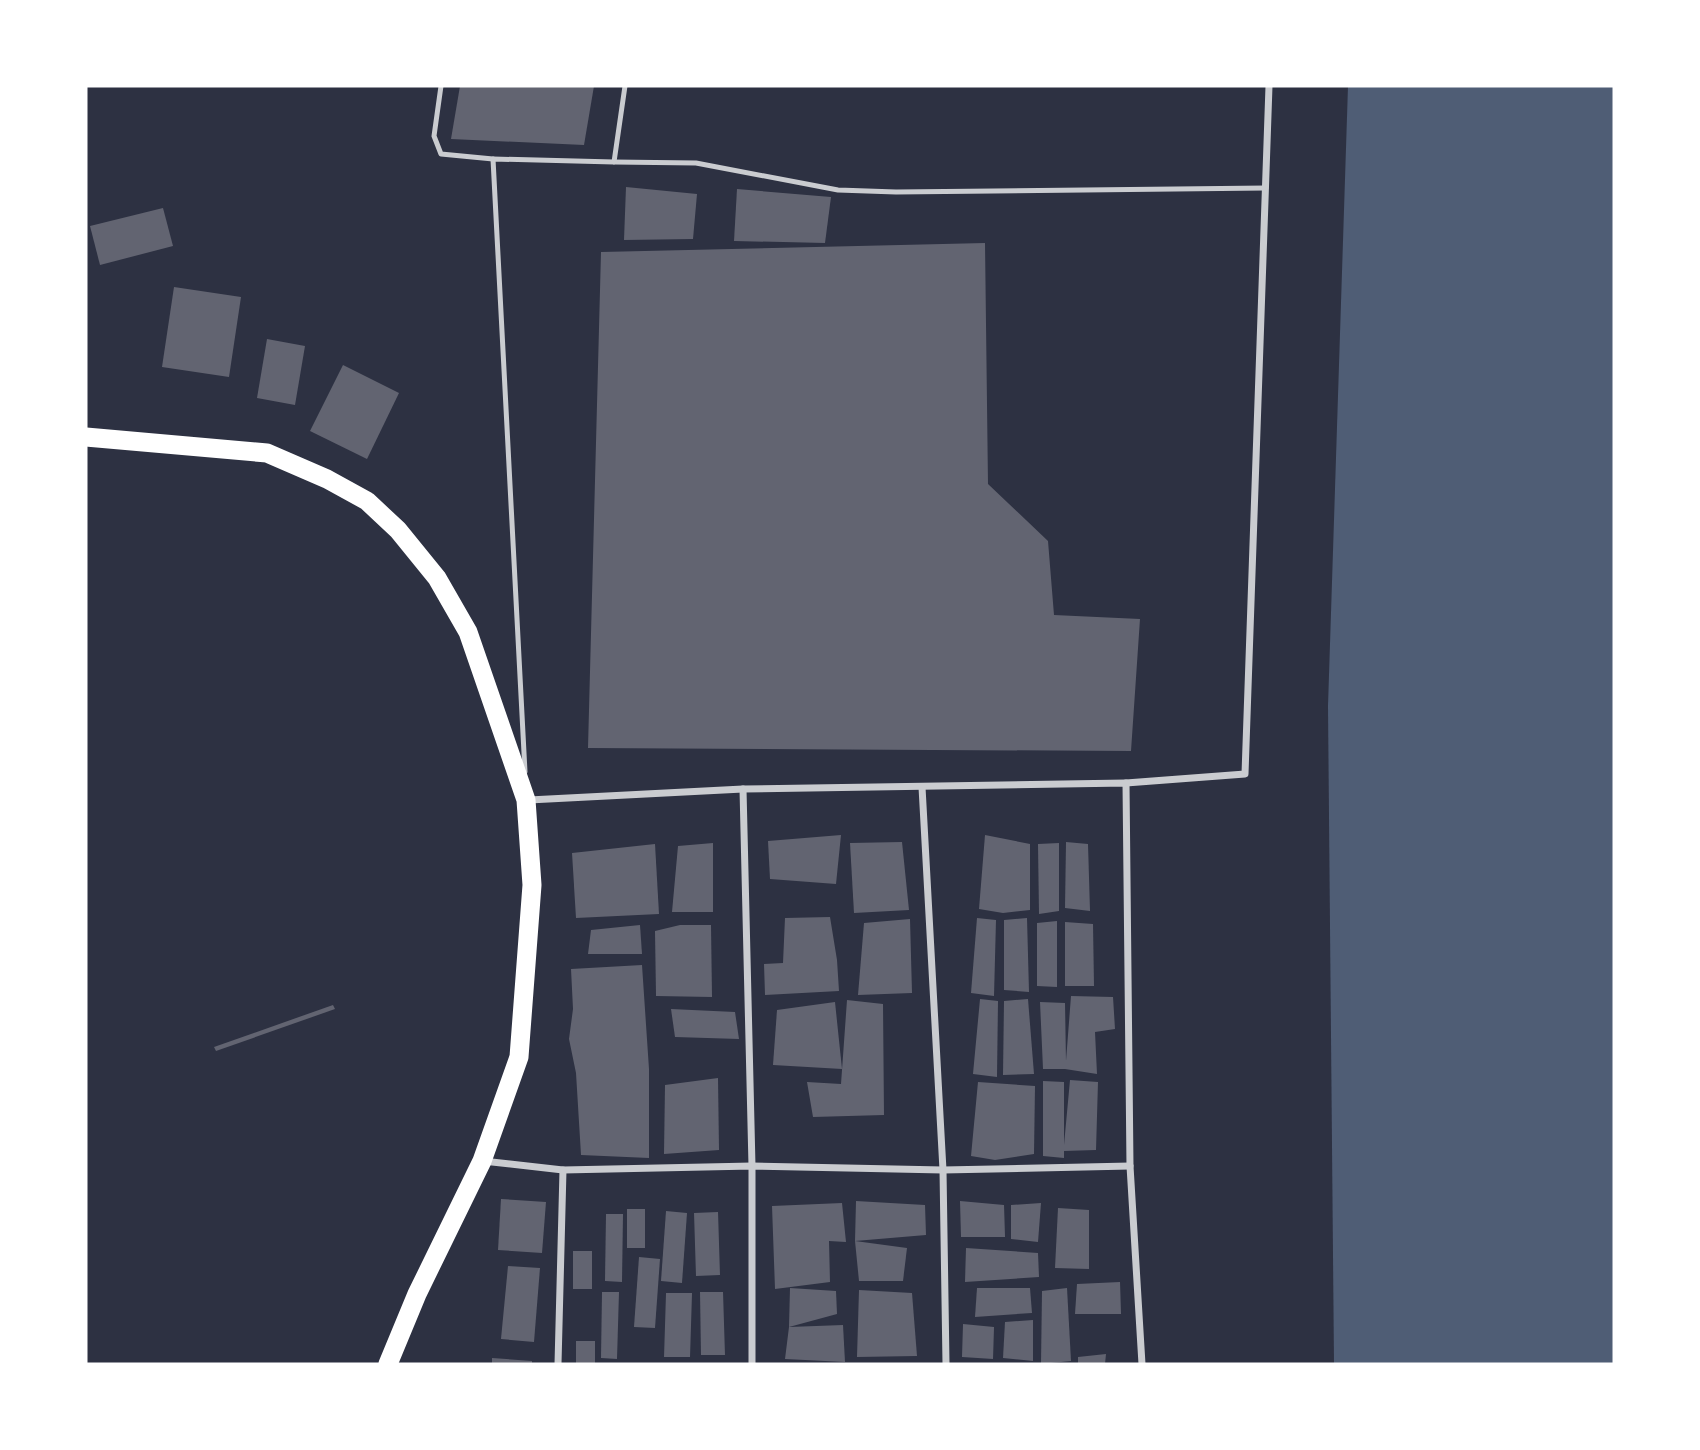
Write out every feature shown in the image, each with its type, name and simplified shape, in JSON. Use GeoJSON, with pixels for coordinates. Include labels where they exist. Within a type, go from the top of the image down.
{"type":"FeatureCollection","features":[{"type":"Feature","properties":{"kind":"highway"},"geometry":{"type":"LineString","coordinates":[[86,438],[115,438],[267,453],[327,479],[367,501],[398,530],[437,578],[468,632],[526,800],[532,885],[519,1057],[482,1161],[416,1294],[388,1364]]}},
{"type":"Feature","properties":{"kind":"street"},"geometry":{"type":"LineString","coordinates":[[526,800],[743,789],[1126,783],[1245,774],[1269,86]]}},
{"type":"Feature","properties":{"kind":"street"},"geometry":{"type":"LineString","coordinates":[[1126,783],[1130,1166],[1142,1364]]}},
{"type":"Feature","properties":{"kind":"street"},"geometry":{"type":"LineString","coordinates":[[922,787],[943,1170],[946,1364]]}},
{"type":"Feature","properties":{"kind":"street"},"geometry":{"type":"LineString","coordinates":[[743,789],[752,1166],[752,1364]]}},
{"type":"Feature","properties":{"kind":"street"},"geometry":{"type":"LineString","coordinates":[[482,1161],[563,1170],[752,1166],[943,1170],[1130,1166]]}},
{"type":"Feature","properties":{"kind":"street"},"geometry":{"type":"LineString","coordinates":[[558,1364],[563,1170]]}},
{"type":"Feature","properties":{"kind":"lane"},"geometry":{"type":"LineString","coordinates":[[441,86],[434,125],[435,145],[441,154],[493,159],[725,166],[849,190],[1267,188]]}},
{"type":"Feature","properties":{"kind":"lane"},"geometry":{"type":"LineString","coordinates":[[614,162],[625,86]]}},
{"type":"Feature","properties":{"kind":"lane"},"geometry":{"type":"LineString","coordinates":[[493,159],[526,800]]}},
{"type":"Feature","properties":{"kind":"water"},"geometry":{"type":"Polygon","coordinates":[[[1348,86],[1614,86],[1614,1364],[1334,1364],[1328,706],[1348,86]]]}},
{"type":"Feature","properties":{"kind":"building"},"geometry":{"type":"Polygon","coordinates":[[[460,86],[594,86],[584,145],[451,139],[460,86]]]}},
{"type":"Feature","properties":{"kind":"building"},"geometry":{"type":"Polygon","coordinates":[[[626,187],[697,194],[693,239],[624,240],[626,187]]]}},
{"type":"Feature","properties":{"kind":"building"},"geometry":{"type":"Polygon","coordinates":[[[737,189],[831,197],[825,243],[734,241],[737,189]]]}},
{"type":"Feature","properties":{"kind":"building"},"geometry":{"type":"Polygon","coordinates":[[[163,208],[173,246],[100,265],[90,226],[163,208]]]}},
{"type":"Feature","properties":{"kind":"building"},"geometry":{"type":"Polygon","coordinates":[[[985,243],[988,484],[1048,541],[1054,615],[1140,619],[1131,751],[588,748],[601,252],[985,243]]]}},
{"type":"Feature","properties":{"kind":"building"},"geometry":{"type":"Polygon","coordinates":[[[174,287],[241,297],[229,377],[162,367],[174,287]]]}},
{"type":"Feature","properties":{"kind":"building"},"geometry":{"type":"Polygon","coordinates":[[[267,339],[305,346],[295,405],[257,398],[267,339]]]}},
{"type":"Feature","properties":{"kind":"building"},"geometry":{"type":"Polygon","coordinates":[[[343,365],[399,393],[367,459],[310,431],[343,365]]]}},
{"type":"Feature","properties":{"kind":"building"},"geometry":{"type":"Polygon","coordinates":[[[841,835],[836,884],[770,879],[768,841],[841,835]]]}},
{"type":"Feature","properties":{"kind":"building"},"geometry":{"type":"Polygon","coordinates":[[[985,835],[1030,844],[1030,910],[1003,913],[979,909],[985,835]]]}},
{"type":"Feature","properties":{"kind":"building"},"geometry":{"type":"Polygon","coordinates":[[[902,842],[909,910],[854,913],[850,843],[902,842]]]}},
{"type":"Feature","properties":{"kind":"building"},"geometry":{"type":"Polygon","coordinates":[[[1066,842],[1088,844],[1090,911],[1065,908],[1066,842]]]}},
{"type":"Feature","properties":{"kind":"building"},"geometry":{"type":"Polygon","coordinates":[[[713,843],[713,912],[672,912],[678,846],[713,843]]]}},
{"type":"Feature","properties":{"kind":"building"},"geometry":{"type":"Polygon","coordinates":[[[1059,843],[1059,911],[1039,914],[1038,844],[1059,843]]]}},
{"type":"Feature","properties":{"kind":"building"},"geometry":{"type":"Polygon","coordinates":[[[655,844],[659,914],[576,918],[572,853],[655,844]]]}},
{"type":"Feature","properties":{"kind":"building"},"geometry":{"type":"Polygon","coordinates":[[[830,917],[839,991],[765,995],[764,964],[783,963],[785,918],[830,917]]]}},
{"type":"Feature","properties":{"kind":"building"},"geometry":{"type":"Polygon","coordinates":[[[977,918],[996,920],[994,996],[971,993],[977,918]]]}},
{"type":"Feature","properties":{"kind":"building"},"geometry":{"type":"Polygon","coordinates":[[[1027,918],[1029,992],[1004,990],[1004,920],[1027,918]]]}},
{"type":"Feature","properties":{"kind":"building"},"geometry":{"type":"Polygon","coordinates":[[[910,919],[912,993],[858,995],[864,923],[910,919]]]}},
{"type":"Feature","properties":{"kind":"building"},"geometry":{"type":"Polygon","coordinates":[[[1057,921],[1057,987],[1037,986],[1037,923],[1057,921]]]}},
{"type":"Feature","properties":{"kind":"building"},"geometry":{"type":"Polygon","coordinates":[[[1065,922],[1093,924],[1094,986],[1065,986],[1065,922]]]}},
{"type":"Feature","properties":{"kind":"building"},"geometry":{"type":"Polygon","coordinates":[[[640,925],[642,954],[588,954],[591,930],[640,925]]]}},
{"type":"Feature","properties":{"kind":"building"},"geometry":{"type":"Polygon","coordinates":[[[680,925],[711,925],[712,997],[656,996],[655,931],[680,925]]]}},
{"type":"Feature","properties":{"kind":"building"},"geometry":{"type":"Polygon","coordinates":[[[642,965],[649,1069],[649,1158],[581,1155],[576,1073],[569,1039],[573,1009],[571,969],[642,965]]]}},
{"type":"Feature","properties":{"kind":"building"},"geometry":{"type":"Polygon","coordinates":[[[1071,996],[1113,997],[1115,1029],[1095,1032],[1097,1074],[1043,1069],[1040,1002],[1065,1003],[1066,1061],[1071,996]]]}},
{"type":"Feature","properties":{"kind":"building"},"geometry":{"type":"Polygon","coordinates":[[[980,999],[998,1001],[997,1077],[973,1074],[980,999]]]}},
{"type":"Feature","properties":{"kind":"building"},"geometry":{"type":"Polygon","coordinates":[[[1028,999],[1034,1074],[1003,1075],[1004,1001],[1028,999]]]}},
{"type":"Feature","properties":{"kind":"building"},"geometry":{"type":"Polygon","coordinates":[[[847,1000],[883,1004],[884,1115],[813,1117],[807,1082],[841,1084],[847,1000]]]}},
{"type":"Feature","properties":{"kind":"building"},"geometry":{"type":"Polygon","coordinates":[[[835,1002],[842,1069],[773,1065],[777,1010],[835,1002]]]}},
{"type":"Feature","properties":{"kind":"building"},"geometry":{"type":"Polygon","coordinates":[[[333,1005],[335,1009],[216,1051],[214,1047],[333,1005]]]}},
{"type":"Feature","properties":{"kind":"building"},"geometry":{"type":"Polygon","coordinates":[[[671,1009],[735,1012],[739,1039],[675,1037],[671,1009]]]}},
{"type":"Feature","properties":{"kind":"building"},"geometry":{"type":"Polygon","coordinates":[[[718,1078],[719,1150],[664,1154],[665,1085],[718,1078]]]}},
{"type":"Feature","properties":{"kind":"building"},"geometry":{"type":"Polygon","coordinates":[[[1070,1080],[1098,1082],[1096,1150],[1064,1151],[1064,1158],[1043,1156],[1043,1081],[1064,1082],[1064,1145],[1070,1080]]]}},
{"type":"Feature","properties":{"kind":"building"},"geometry":{"type":"Polygon","coordinates":[[[978,1082],[1035,1086],[1034,1154],[995,1160],[971,1156],[978,1082]]]}},
{"type":"Feature","properties":{"kind":"building"},"geometry":{"type":"Polygon","coordinates":[[[501,1199],[546,1202],[542,1253],[498,1250],[501,1199]]]}},
{"type":"Feature","properties":{"kind":"building"},"geometry":{"type":"Polygon","coordinates":[[[856,1201],[925,1205],[926,1235],[855,1241],[856,1201]]]}},
{"type":"Feature","properties":{"kind":"building"},"geometry":{"type":"Polygon","coordinates":[[[960,1201],[1004,1205],[1005,1237],[961,1237],[960,1201]]]}},
{"type":"Feature","properties":{"kind":"building"},"geometry":{"type":"Polygon","coordinates":[[[842,1203],[846,1242],[829,1241],[830,1282],[775,1289],[772,1206],[842,1203]]]}},
{"type":"Feature","properties":{"kind":"building"},"geometry":{"type":"Polygon","coordinates":[[[1041,1203],[1038,1242],[1011,1239],[1011,1205],[1041,1203]]]}},
{"type":"Feature","properties":{"kind":"building"},"geometry":{"type":"Polygon","coordinates":[[[1058,1208],[1089,1210],[1089,1269],[1055,1268],[1058,1208]]]}},
{"type":"Feature","properties":{"kind":"building"},"geometry":{"type":"Polygon","coordinates":[[[627,1209],[645,1209],[645,1248],[627,1248],[627,1209]]]}},
{"type":"Feature","properties":{"kind":"building"},"geometry":{"type":"Polygon","coordinates":[[[666,1211],[687,1213],[682,1283],[661,1281],[666,1211]]]}},
{"type":"Feature","properties":{"kind":"building"},"geometry":{"type":"Polygon","coordinates":[[[718,1212],[720,1275],[696,1276],[694,1213],[718,1212]]]}},
{"type":"Feature","properties":{"kind":"building"},"geometry":{"type":"Polygon","coordinates":[[[606,1214],[623,1214],[622,1282],[605,1281],[606,1214]]]}},
{"type":"Feature","properties":{"kind":"building"},"geometry":{"type":"Polygon","coordinates":[[[855,1241],[907,1248],[903,1281],[859,1281],[855,1241]]]}},
{"type":"Feature","properties":{"kind":"building"},"geometry":{"type":"Polygon","coordinates":[[[966,1248],[1038,1253],[1039,1277],[965,1282],[966,1248]]]}},
{"type":"Feature","properties":{"kind":"building"},"geometry":{"type":"Polygon","coordinates":[[[573,1251],[592,1251],[592,1289],[573,1289],[573,1251]]]}},
{"type":"Feature","properties":{"kind":"building"},"geometry":{"type":"Polygon","coordinates":[[[639,1257],[660,1259],[655,1328],[634,1327],[639,1257]]]}},
{"type":"Feature","properties":{"kind":"building"},"geometry":{"type":"Polygon","coordinates":[[[508,1266],[540,1268],[534,1342],[501,1339],[508,1266]]]}},
{"type":"Feature","properties":{"kind":"building"},"geometry":{"type":"Polygon","coordinates":[[[1120,1282],[1121,1314],[1075,1314],[1077,1284],[1120,1282]]]}},
{"type":"Feature","properties":{"kind":"building"},"geometry":{"type":"Polygon","coordinates":[[[790,1288],[836,1291],[837,1314],[789,1327],[790,1288]]]}},
{"type":"Feature","properties":{"kind":"building"},"geometry":{"type":"Polygon","coordinates":[[[977,1288],[1030,1288],[1032,1313],[975,1317],[977,1288]]]}},
{"type":"Feature","properties":{"kind":"building"},"geometry":{"type":"Polygon","coordinates":[[[1067,1288],[1071,1361],[1041,1364],[1042,1291],[1067,1288]]]}},
{"type":"Feature","properties":{"kind":"building"},"geometry":{"type":"Polygon","coordinates":[[[859,1290],[912,1293],[917,1356],[857,1357],[859,1290]]]}},
{"type":"Feature","properties":{"kind":"building"},"geometry":{"type":"Polygon","coordinates":[[[602,1292],[619,1292],[617,1359],[601,1358],[602,1292]]]}},
{"type":"Feature","properties":{"kind":"building"},"geometry":{"type":"Polygon","coordinates":[[[700,1292],[723,1292],[725,1355],[701,1355],[700,1292]]]}},
{"type":"Feature","properties":{"kind":"building"},"geometry":{"type":"Polygon","coordinates":[[[666,1293],[692,1293],[690,1357],[664,1357],[666,1293]]]}},
{"type":"Feature","properties":{"kind":"building"},"geometry":{"type":"Polygon","coordinates":[[[1033,1320],[1033,1361],[1003,1358],[1005,1322],[1033,1320]]]}},
{"type":"Feature","properties":{"kind":"building"},"geometry":{"type":"Polygon","coordinates":[[[963,1324],[994,1327],[993,1359],[962,1357],[963,1324]]]}},
{"type":"Feature","properties":{"kind":"building"},"geometry":{"type":"Polygon","coordinates":[[[843,1325],[845,1362],[785,1359],[789,1327],[843,1325]]]}},
{"type":"Feature","properties":{"kind":"building"},"geometry":{"type":"Polygon","coordinates":[[[576,1341],[595,1341],[595,1364],[576,1364],[576,1341]]]}},
{"type":"Feature","properties":{"kind":"building"},"geometry":{"type":"Polygon","coordinates":[[[1106,1354],[1105,1364],[1078,1364],[1078,1357],[1106,1354]]]}},
{"type":"Feature","properties":{"kind":"building"},"geometry":{"type":"Polygon","coordinates":[[[492,1358],[532,1361],[532,1364],[492,1364],[492,1358]]]}}]}
